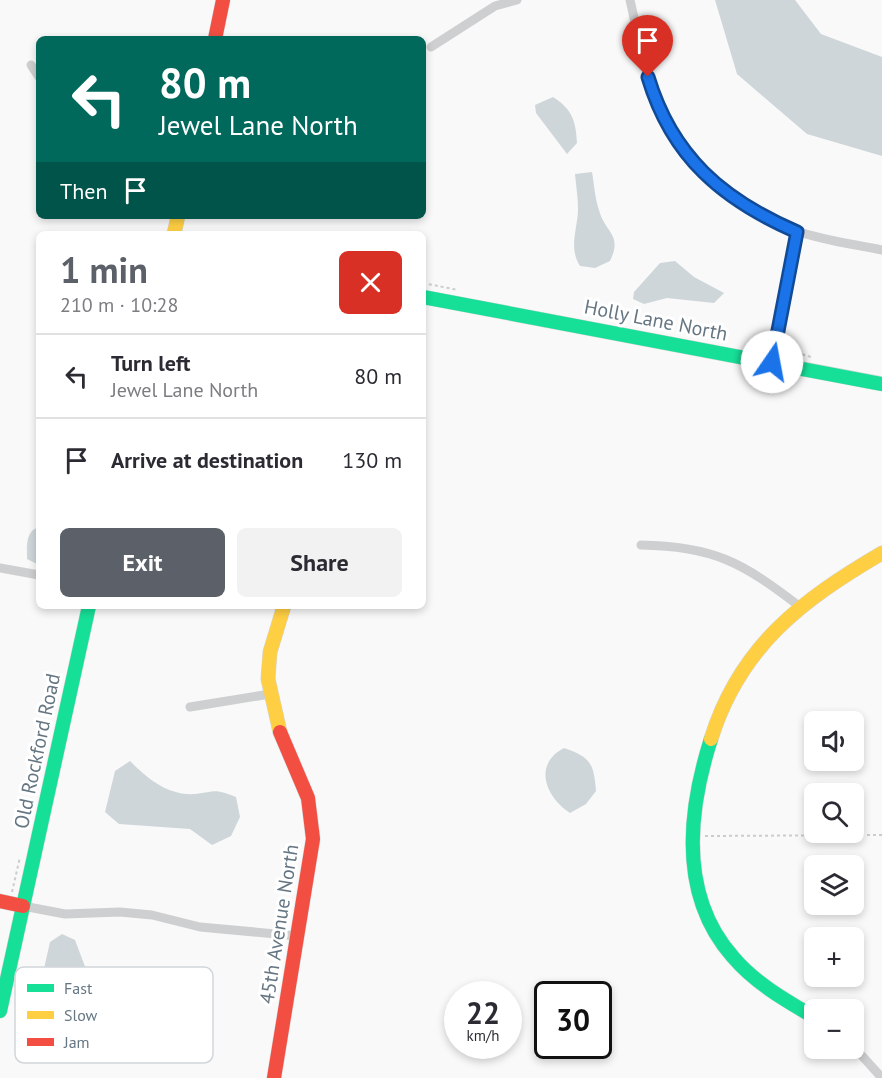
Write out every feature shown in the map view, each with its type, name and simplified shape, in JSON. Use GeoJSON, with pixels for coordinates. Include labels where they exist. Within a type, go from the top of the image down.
{"type":"FeatureCollection","features":[{"type":"Feature","properties":{"kind":"street"},"geometry":{"type":"LineString","coordinates":[[216,36],[223,0]]}},
{"type":"Feature","properties":{"kind":"street"},"geometry":{"type":"LineString","coordinates":[[431,47],[495,6],[518,0]]}},
{"type":"Feature","properties":{"kind":"street"},"geometry":{"type":"LineString","coordinates":[[630,0],[652,90],[678,142],[717,186],[741,204],[797,232],[882,250]]}},
{"type":"Feature","properties":{"kind":"street"},"geometry":{"type":"LineString","coordinates":[[31,65],[36,72]]}},
{"type":"Feature","properties":{"kind":"street"},"geometry":{"type":"LineString","coordinates":[[772,362],[797,232]]}},
{"type":"Feature","properties":{"kind":"street","name":"Holly Lane North"},"geometry":{"type":"LineString","coordinates":[[426,298],[882,384]]}},
{"type":"Feature","properties":{"kind":"street"},"geometry":{"type":"LineString","coordinates":[[641,545],[699,550],[732,560],[760,576],[799,606]]}},
{"type":"Feature","properties":{"kind":"street"},"geometry":{"type":"LineString","coordinates":[[804,1011],[770,992],[744,971],[713,930],[701,902],[695,873],[694,805],[703,758],[721,708],[745,668],[774,630],[799,606],[882,552]]}},
{"type":"Feature","properties":{"kind":"street"},"geometry":{"type":"LineString","coordinates":[[0,568],[36,574]]}},
{"type":"Feature","properties":{"kind":"street","name":"Old Rockford Road"},"geometry":{"type":"LineString","coordinates":[[0,1011],[88,609]]}},
{"type":"Feature","properties":{"kind":"street","name":"45th Avenue North"},"geometry":{"type":"LineString","coordinates":[[274,1078],[311,860],[312,819],[301,778],[280,732],[270,694],[270,652],[283,609]]}},
{"type":"Feature","properties":{"kind":"street"},"geometry":{"type":"LineString","coordinates":[[190,707],[270,694]]}},
{"type":"Feature","properties":{"kind":"street"},"geometry":{"type":"LineString","coordinates":[[0,901],[65,914],[120,912],[152,915],[200,927],[298,936]]}},
{"type":"Feature","properties":{"kind":"street"},"geometry":{"type":"LineString","coordinates":[[864,1058],[882,1078]]}},
{"type":"Feature","properties":{"kind":"path"},"geometry":{"type":"LineString","coordinates":[[693,836],[882,836]]}},
{"type":"Feature","properties":{"kind":"shaded area"},"geometry":{"type":"Polygon","coordinates":[[[715,0],[795,0],[821,34],[882,57],[882,156],[807,134],[737,74],[715,0]]]}},
{"type":"Feature","properties":{"kind":"shaded area"},"geometry":{"type":"Polygon","coordinates":[[[553,97],[569,111],[576,128],[577,143],[567,154],[536,113],[535,105],[553,97]]]}},
{"type":"Feature","properties":{"kind":"shaded area"},"geometry":{"type":"Polygon","coordinates":[[[592,172],[599,210],[612,234],[615,245],[610,261],[595,268],[580,266],[576,259],[574,245],[578,209],[575,174],[592,172]]]}},
{"type":"Feature","properties":{"kind":"shaded area"},"geometry":{"type":"Polygon","coordinates":[[[675,261],[694,277],[724,293],[714,303],[667,298],[644,304],[633,299],[634,292],[660,263],[675,261]]]}},
{"type":"Feature","properties":{"kind":"shaded area"},"geometry":{"type":"Polygon","coordinates":[[[36,528],[36,564],[27,559],[28,540],[36,528]]]}},
{"type":"Feature","properties":{"kind":"shaded area"},"geometry":{"type":"Polygon","coordinates":[[[564,748],[589,762],[594,774],[596,791],[586,804],[570,813],[554,798],[546,780],[548,763],[564,748]]]}},
{"type":"Feature","properties":{"kind":"shaded area"},"geometry":{"type":"Polygon","coordinates":[[[130,761],[144,774],[167,789],[185,794],[223,792],[236,797],[240,817],[231,836],[212,845],[190,829],[119,824],[105,812],[115,771],[130,761]]]}},
{"type":"Feature","properties":{"kind":"shaded area"},"geometry":{"type":"Polygon","coordinates":[[[62,934],[75,940],[85,967],[44,967],[50,942],[62,934]]]}},
{"type":"Feature","properties":{"kind":"traffic: fast"},"geometry":{"type":"LineString","coordinates":[[426,298],[882,384]]}},
{"type":"Feature","properties":{"kind":"traffic: fast"},"geometry":{"type":"LineString","coordinates":[[0,1011],[88,609]]}},
{"type":"Feature","properties":{"kind":"traffic: fast"},"geometry":{"type":"LineString","coordinates":[[711,739],[697,795],[694,824],[693,852],[696,880],[704,907],[716,933],[733,957],[751,975],[804,1011]]}},
{"type":"Feature","properties":{"kind":"traffic: slow"},"geometry":{"type":"LineString","coordinates":[[175,231],[177,219]]}},
{"type":"Feature","properties":{"kind":"traffic: slow"},"geometry":{"type":"LineString","coordinates":[[711,739],[723,706],[739,677],[777,629],[826,589],[882,553]]}},
{"type":"Feature","properties":{"kind":"traffic: slow"},"geometry":{"type":"LineString","coordinates":[[280,732],[268,679],[270,652],[283,609]]}},
{"type":"Feature","properties":{"kind":"traffic: jam"},"geometry":{"type":"LineString","coordinates":[[216,36],[223,0]]}},
{"type":"Feature","properties":{"kind":"traffic: jam"},"geometry":{"type":"LineString","coordinates":[[274,1078],[313,839],[308,798],[280,732]]}},
{"type":"Feature","properties":{"kind":"traffic: jam"},"geometry":{"type":"LineString","coordinates":[[0,901],[23,906]]}},
{"type":"Feature","properties":{"kind":"route"},"geometry":{"type":"LineString","coordinates":[[648,77],[663,116],[678,142],[696,165],[717,186],[741,204],[797,232],[772,362]]}}]}
